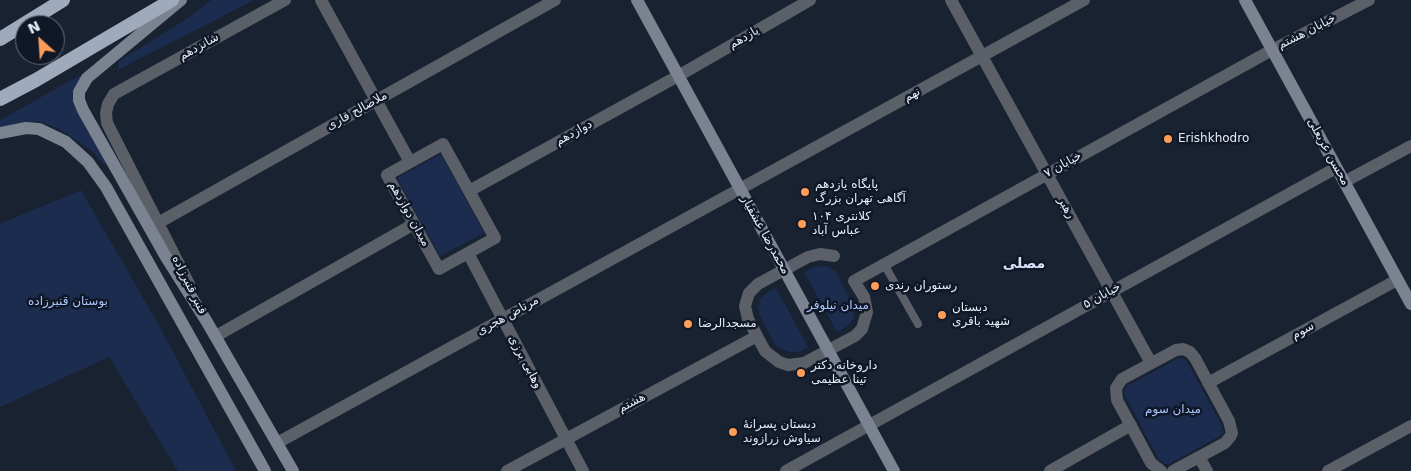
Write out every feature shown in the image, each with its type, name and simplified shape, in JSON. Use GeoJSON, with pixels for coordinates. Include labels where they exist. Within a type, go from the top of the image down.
{"type":"FeatureCollection","features":[{"type":"Feature","properties":{"kind":"highway"},"geometry":{"type":"LineString","coordinates":[[0,40],[63,0]]}},
{"type":"Feature","properties":{"kind":"highway"},"geometry":{"type":"LineString","coordinates":[[0,99],[172,0]]}},
{"type":"Feature","properties":{"kind":"main road"},"geometry":{"type":"LineString","coordinates":[[181,0],[87,78],[79,92],[79,100],[162,250],[207,322]]}},
{"type":"Feature","properties":{"kind":"main road","name":"محمدرضا عشقیار"},"geometry":{"type":"LineString","coordinates":[[636,0],[894,471]]}},
{"type":"Feature","properties":{"kind":"main road","name":"محسن عربعلی"},"geometry":{"type":"LineString","coordinates":[[1245,0],[1336,168],[1404,285],[1411,304]]}},
{"type":"Feature","properties":{"kind":"main road","name":"قنبر قنبرزاده"},"geometry":{"type":"LineString","coordinates":[[0,133],[19,129],[39,130],[66,142],[88,162],[106,187],[266,471]]}},
{"type":"Feature","properties":{"kind":"main road","name":"قنبر قنبرزاده"},"geometry":{"type":"LineString","coordinates":[[207,322],[292,471]]}},
{"type":"Feature","properties":{"kind":"street","name":"شانزدهم"},"geometry":{"type":"LineString","coordinates":[[114,94],[285,0]]}},
{"type":"Feature","properties":{"kind":"street"},"geometry":{"type":"LineString","coordinates":[[320,0],[410,162]]}},
{"type":"Feature","properties":{"kind":"street","name":"ملاصالح قاری"},"geometry":{"type":"LineString","coordinates":[[158,223],[556,0]]}},
{"type":"Feature","properties":{"kind":"street","name":"یازدهم"},"geometry":{"type":"LineString","coordinates":[[678,76],[810,0]]}},
{"type":"Feature","properties":{"kind":"street","name":"رهبر"},"geometry":{"type":"LineString","coordinates":[[951,0],[1151,364]]}},
{"type":"Feature","properties":{"kind":"street","name":"نهم"},"geometry":{"type":"LineString","coordinates":[[740,189],[1084,0]]}},
{"type":"Feature","properties":{"kind":"street","name":"خیابان هشتم"},"geometry":{"type":"LineString","coordinates":[[1272,50],[1369,0]]}},
{"type":"Feature","properties":{"kind":"street","name":"خیابان ۷"},"geometry":{"type":"LineString","coordinates":[[828,351],[855,336],[862,329],[866,320],[866,304],[854,281],[1272,50]]}},
{"type":"Feature","properties":{"kind":"street","name":"دوازدهم"},"geometry":{"type":"LineString","coordinates":[[469,191],[678,76]]}},
{"type":"Feature","properties":{"kind":"street","name":"قنبر قنبرزاده"},"geometry":{"type":"LineString","coordinates":[[114,94],[108,104],[106,113],[107,123],[207,322]]}},
{"type":"Feature","properties":{"kind":"street","name":"میدان دوازدهم"},"geometry":{"type":"LineString","coordinates":[[443,144],[469,191],[495,238],[438,269],[387,175],[443,144]]}},
{"type":"Feature","properties":{"kind":"street"},"geometry":{"type":"LineString","coordinates":[[1344,182],[1411,146]]}},
{"type":"Feature","properties":{"kind":"street","name":"خیابان ۵"},"geometry":{"type":"LineString","coordinates":[[786,471],[1336,168]]}},
{"type":"Feature","properties":{"kind":"street","name":"مرتاض هجری"},"geometry":{"type":"LineString","coordinates":[[277,443],[740,189]]}},
{"type":"Feature","properties":{"kind":"street"},"geometry":{"type":"LineString","coordinates":[[216,336],[414,224]]}},
{"type":"Feature","properties":{"kind":"street","name":"وهابی برزی"},"geometry":{"type":"LineString","coordinates":[[468,253],[583,471]]}},
{"type":"Feature","properties":{"kind":"street"},"geometry":{"type":"LineString","coordinates":[[828,351],[804,363],[788,365],[772,358],[757,336],[746,312],[749,293],[758,284],[813,255],[827,254],[834,256]]}},
{"type":"Feature","properties":{"kind":"street","name":"سوم"},"geometry":{"type":"LineString","coordinates":[[1208,383],[1404,285]]}},
{"type":"Feature","properties":{"kind":"street","name":"هشتم"},"geometry":{"type":"LineString","coordinates":[[507,471],[757,336]]}},
{"type":"Feature","properties":{"kind":"street"},"geometry":{"type":"LineString","coordinates":[[1161,471],[1151,463],[1116,396],[1116,388],[1122,379],[1176,350],[1187,350],[1193,355],[1229,421],[1232,433],[1225,443],[1173,471]]}},
{"type":"Feature","properties":{"kind":"street"},"geometry":{"type":"LineString","coordinates":[[1050,471],[1131,425]]}},
{"type":"Feature","properties":{"kind":"street"},"geometry":{"type":"LineString","coordinates":[[1328,471],[1411,426]]}},
{"type":"Feature","properties":{"kind":"street"},"geometry":{"type":"LineString","coordinates":[[1200,457],[1207,471]]}},
{"type":"Feature","properties":{"kind":"lane"},"geometry":{"type":"LineString","coordinates":[[884,264],[918,324]]}},
{"type":"Feature","properties":{"kind":"green space"},"geometry":{"type":"Polygon","coordinates":[[[211,0],[254,0],[118,70],[119,61],[188,18],[211,0]]]}},
{"type":"Feature","properties":{"kind":"green space"},"geometry":{"type":"Polygon","coordinates":[[[88,71],[76,85],[108,163],[105,165],[92,151],[58,128],[36,121],[0,127],[0,120],[88,71]]]}},
{"type":"Feature","properties":{"kind":"green space"},"geometry":{"type":"Polygon","coordinates":[[[441,154],[484,233],[440,256],[397,178],[441,154]]]}},
{"type":"Feature","properties":{"kind":"green space","name":"بوستان قنبرزاده"},"geometry":{"type":"Polygon","coordinates":[[[81,190],[161,329],[236,471],[178,471],[109,357],[0,407],[0,224],[81,190]]]}},
{"type":"Feature","properties":{"kind":"green space","name":"میدان نیلوفر"},"geometry":{"type":"Polygon","coordinates":[[[817,266],[829,267],[836,272],[854,307],[854,317],[851,322],[848,326],[837,332],[804,272],[817,266]]]}},
{"type":"Feature","properties":{"kind":"green space","name":"میدان نیلوفر"},"geometry":{"type":"Polygon","coordinates":[[[776,288],[808,347],[800,352],[790,352],[779,348],[759,314],[758,306],[760,299],[776,288]]]}},
{"type":"Feature","properties":{"kind":"green space","name":"میدان سوم"},"geometry":{"type":"Polygon","coordinates":[[[1179,358],[1186,360],[1224,432],[1169,464],[1164,464],[1158,458],[1123,392],[1127,386],[1179,358]]]}},
{"type":"Feature","properties":{"kind":"place","name":"Erishkhodro"},"geometry":{"type":"Point","coordinates":[1168,139]}},
{"type":"Feature","properties":{"kind":"place","name":"پایگاه یازدهم آگاهی تهران بزرگ"},"geometry":{"type":"Point","coordinates":[805,192]}},
{"type":"Feature","properties":{"kind":"place","name":"کلانتری ۱۰۴ عباس آباد"},"geometry":{"type":"Point","coordinates":[802,224]}},
{"type":"Feature","properties":{"kind":"place","name":"رستوران رندی"},"geometry":{"type":"Point","coordinates":[875,286]}},
{"type":"Feature","properties":{"kind":"place","name":"دبستان شهید باقری"},"geometry":{"type":"Point","coordinates":[942,315]}},
{"type":"Feature","properties":{"kind":"place","name":"مسجدالرضا"},"geometry":{"type":"Point","coordinates":[688,324]}},
{"type":"Feature","properties":{"kind":"place","name":"داروخانه دکتر تینا عظیمی"},"geometry":{"type":"Point","coordinates":[801,373]}},
{"type":"Feature","properties":{"kind":"place","name":"دبستان پسرانهٔ سیاوش زرازوند"},"geometry":{"type":"Point","coordinates":[733,432]}},
{"type":"Feature","properties":{"kind":"district","name":"مصلی"},"geometry":{"type":"Point","coordinates":[1024,264]}}]}
